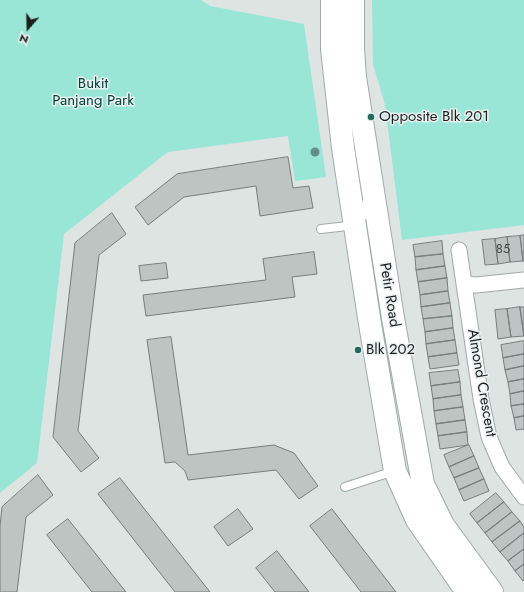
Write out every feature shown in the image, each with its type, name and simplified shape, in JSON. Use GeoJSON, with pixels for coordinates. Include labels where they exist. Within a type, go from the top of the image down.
{"type":"FeatureCollection","features":[{"type":"Feature","properties":{"kind":"main road","name":"Petir Road"},"geometry":{"type":"LineString","coordinates":[[332,0],[332,49],[343,148],[370,324],[395,471],[417,520],[467,592]]}},
{"type":"Feature","properties":{"kind":"main road","name":"Petir Road"},"geometry":{"type":"LineString","coordinates":[[353,0],[353,49],[355,77],[393,318],[423,484],[443,525],[492,592]]}},
{"type":"Feature","properties":{"kind":"main road"},"geometry":{"type":"LineString","coordinates":[[370,324],[370,317],[372,313],[379,308],[387,311],[393,318]]}},
{"type":"Feature","properties":{"kind":"street","name":"Almond Crescent"},"geometry":{"type":"LineString","coordinates":[[459,250],[481,398],[489,437],[502,467],[524,497]]}},
{"type":"Feature","properties":{"kind":"street"},"geometry":{"type":"LineString","coordinates":[[465,284],[476,285],[524,280]]}},
{"type":"Feature","properties":{"kind":"lane"},"geometry":{"type":"LineString","coordinates":[[321,229],[356,225],[363,216],[371,184]]}},
{"type":"Feature","properties":{"kind":"lane"},"geometry":{"type":"LineString","coordinates":[[345,487],[395,471]]}},
{"type":"Feature","properties":{"kind":"green space","name":"Bukit Panjang Park"},"geometry":{"type":"Polygon","coordinates":[[[0,0],[201,0],[210,6],[304,24],[326,177],[295,181],[288,136],[168,152],[64,234],[37,463],[0,493],[0,0]]]}},
{"type":"Feature","properties":{"kind":"green space"},"geometry":{"type":"Polygon","coordinates":[[[372,0],[524,0],[524,225],[402,240],[385,105],[373,64],[372,0]]]}},
{"type":"Feature","properties":{"kind":"building"},"geometry":{"type":"Polygon","coordinates":[[[288,157],[293,188],[309,186],[313,208],[260,216],[256,186],[184,197],[148,225],[135,207],[177,174],[288,157]]]}},
{"type":"Feature","properties":{"kind":"building"},"geometry":{"type":"Polygon","coordinates":[[[112,213],[126,234],[99,255],[78,431],[99,458],[81,472],[53,437],[75,243],[112,213]]]}},
{"type":"Feature","properties":{"kind":"building"},"geometry":{"type":"Polygon","coordinates":[[[524,235],[524,261],[523,261],[520,236],[524,235]]]}},
{"type":"Feature","properties":{"kind":"building"},"geometry":{"type":"Polygon","coordinates":[[[520,236],[523,261],[510,262],[507,237],[520,236]]]}},
{"type":"Feature","properties":{"kind":"building"},"geometry":{"type":"Polygon","coordinates":[[[507,237],[510,262],[498,264],[495,239],[507,237]]]}},
{"type":"Feature","properties":{"kind":"building"},"geometry":{"type":"Polygon","coordinates":[[[495,239],[498,264],[485,265],[482,240],[495,239]]]}},
{"type":"Feature","properties":{"kind":"building"},"geometry":{"type":"Polygon","coordinates":[[[442,241],[443,254],[415,257],[413,245],[442,241]]]}},
{"type":"Feature","properties":{"kind":"building"},"geometry":{"type":"Polygon","coordinates":[[[314,252],[317,274],[292,277],[295,297],[146,316],[143,295],[266,280],[263,259],[314,252]]]}},
{"type":"Feature","properties":{"kind":"building"},"geometry":{"type":"Polygon","coordinates":[[[443,254],[445,266],[416,270],[415,257],[443,254]]]}},
{"type":"Feature","properties":{"kind":"building"},"geometry":{"type":"Polygon","coordinates":[[[166,263],[168,278],[141,281],[139,266],[166,263]]]}},
{"type":"Feature","properties":{"kind":"building"},"geometry":{"type":"Polygon","coordinates":[[[445,266],[447,278],[418,282],[416,270],[445,266]]]}},
{"type":"Feature","properties":{"kind":"building"},"geometry":{"type":"Polygon","coordinates":[[[447,278],[448,291],[420,295],[418,282],[447,278]]]}},
{"type":"Feature","properties":{"kind":"building"},"geometry":{"type":"Polygon","coordinates":[[[448,291],[450,303],[421,307],[420,295],[448,291]]]}},
{"type":"Feature","properties":{"kind":"building"},"geometry":{"type":"Polygon","coordinates":[[[450,303],[452,316],[423,319],[421,307],[450,303]]]}},
{"type":"Feature","properties":{"kind":"building"},"geometry":{"type":"Polygon","coordinates":[[[520,307],[524,336],[511,337],[507,309],[520,307]]]}},
{"type":"Feature","properties":{"kind":"building"},"geometry":{"type":"Polygon","coordinates":[[[520,307],[524,307],[524,336],[520,307]]]}},
{"type":"Feature","properties":{"kind":"building"},"geometry":{"type":"Polygon","coordinates":[[[507,309],[511,337],[498,339],[495,310],[507,309]]]}},
{"type":"Feature","properties":{"kind":"building"},"geometry":{"type":"Polygon","coordinates":[[[452,316],[453,328],[425,332],[423,319],[452,316]]]}},
{"type":"Feature","properties":{"kind":"building"},"geometry":{"type":"Polygon","coordinates":[[[453,328],[455,340],[426,344],[425,332],[453,328]]]}},
{"type":"Feature","properties":{"kind":"building"},"geometry":{"type":"Polygon","coordinates":[[[171,337],[188,455],[274,445],[294,453],[318,486],[299,499],[276,470],[188,480],[185,471],[175,462],[165,463],[147,340],[171,337]]]}},
{"type":"Feature","properties":{"kind":"building"},"geometry":{"type":"Polygon","coordinates":[[[455,340],[457,353],[428,357],[426,344],[455,340]]]}},
{"type":"Feature","properties":{"kind":"building"},"geometry":{"type":"Polygon","coordinates":[[[524,341],[524,354],[503,358],[501,345],[524,341]]]}},
{"type":"Feature","properties":{"kind":"building"},"geometry":{"type":"Polygon","coordinates":[[[457,353],[459,365],[430,369],[428,357],[457,353]]]}},
{"type":"Feature","properties":{"kind":"building"},"geometry":{"type":"Polygon","coordinates":[[[524,354],[524,366],[505,370],[503,358],[524,354]]]}},
{"type":"Feature","properties":{"kind":"building"},"geometry":{"type":"Polygon","coordinates":[[[524,366],[524,379],[508,382],[505,370],[524,366]]]}},
{"type":"Feature","properties":{"kind":"building"},"geometry":{"type":"Polygon","coordinates":[[[458,370],[460,382],[431,386],[429,373],[458,370]]]}},
{"type":"Feature","properties":{"kind":"building"},"geometry":{"type":"Polygon","coordinates":[[[524,379],[524,391],[510,394],[508,382],[524,379]]]}},
{"type":"Feature","properties":{"kind":"building"},"geometry":{"type":"Polygon","coordinates":[[[460,382],[461,395],[433,399],[431,386],[460,382]]]}},
{"type":"Feature","properties":{"kind":"building"},"geometry":{"type":"Polygon","coordinates":[[[524,391],[524,404],[511,406],[510,394],[524,391]]]}},
{"type":"Feature","properties":{"kind":"building"},"geometry":{"type":"Polygon","coordinates":[[[461,395],[463,407],[434,411],[433,399],[461,395]]]}},
{"type":"Feature","properties":{"kind":"building"},"geometry":{"type":"Polygon","coordinates":[[[524,404],[524,416],[514,418],[511,406],[524,404]]]}},
{"type":"Feature","properties":{"kind":"building"},"geometry":{"type":"Polygon","coordinates":[[[463,407],[465,420],[436,424],[434,411],[463,407]]]}},
{"type":"Feature","properties":{"kind":"building"},"geometry":{"type":"Polygon","coordinates":[[[524,416],[524,429],[516,430],[514,418],[524,416]]]}},
{"type":"Feature","properties":{"kind":"building"},"geometry":{"type":"Polygon","coordinates":[[[465,420],[467,432],[438,436],[436,424],[465,420]]]}},
{"type":"Feature","properties":{"kind":"building"},"geometry":{"type":"Polygon","coordinates":[[[467,432],[468,445],[440,449],[438,436],[467,432]]]}},
{"type":"Feature","properties":{"kind":"building"},"geometry":{"type":"Polygon","coordinates":[[[469,445],[474,456],[449,467],[444,455],[469,445]]]}},
{"type":"Feature","properties":{"kind":"building"},"geometry":{"type":"Polygon","coordinates":[[[474,456],[479,468],[454,478],[449,467],[474,456]]]}},
{"type":"Feature","properties":{"kind":"building"},"geometry":{"type":"Polygon","coordinates":[[[479,468],[484,479],[459,490],[454,478],[479,468]]]}},
{"type":"Feature","properties":{"kind":"building"},"geometry":{"type":"Polygon","coordinates":[[[38,475],[53,495],[26,517],[17,592],[0,592],[0,526],[2,507],[38,475]]]}},
{"type":"Feature","properties":{"kind":"building"},"geometry":{"type":"Polygon","coordinates":[[[120,478],[210,592],[175,592],[98,494],[120,478]]]}},
{"type":"Feature","properties":{"kind":"building"},"geometry":{"type":"Polygon","coordinates":[[[484,479],[489,491],[464,501],[459,490],[484,479]]]}},
{"type":"Feature","properties":{"kind":"building"},"geometry":{"type":"Polygon","coordinates":[[[496,493],[504,502],[477,523],[470,514],[496,493]]]}},
{"type":"Feature","properties":{"kind":"building"},"geometry":{"type":"Polygon","coordinates":[[[504,502],[512,512],[485,533],[477,523],[504,502]]]}},
{"type":"Feature","properties":{"kind":"building"},"geometry":{"type":"Polygon","coordinates":[[[238,509],[253,529],[228,546],[214,527],[238,509]]]}},
{"type":"Feature","properties":{"kind":"building"},"geometry":{"type":"Polygon","coordinates":[[[332,509],[396,592],[361,592],[310,526],[332,509]]]}},
{"type":"Feature","properties":{"kind":"building"},"geometry":{"type":"Polygon","coordinates":[[[512,512],[520,521],[492,542],[485,533],[512,512]]]}},
{"type":"Feature","properties":{"kind":"building"},"geometry":{"type":"Polygon","coordinates":[[[68,519],[126,592],[92,592],[47,535],[68,519]]]}},
{"type":"Feature","properties":{"kind":"building"},"geometry":{"type":"Polygon","coordinates":[[[520,521],[524,527],[524,533],[500,552],[492,542],[520,521]]]}},
{"type":"Feature","properties":{"kind":"building"},"geometry":{"type":"Polygon","coordinates":[[[524,533],[524,549],[508,561],[500,552],[524,533]]]}},
{"type":"Feature","properties":{"kind":"building"},"geometry":{"type":"Polygon","coordinates":[[[524,549],[524,564],[515,571],[508,561],[524,549]]]}},
{"type":"Feature","properties":{"kind":"building"},"geometry":{"type":"Polygon","coordinates":[[[277,551],[309,592],[275,592],[256,568],[277,551]]]}},
{"type":"Feature","properties":{"kind":"building"},"geometry":{"type":"Polygon","coordinates":[[[524,564],[524,580],[523,581],[515,571],[524,564]]]}},
{"type":"Feature","properties":{"kind":"place","name":"Opposite Blk 201"},"geometry":{"type":"Point","coordinates":[371,117]}},
{"type":"Feature","properties":{"kind":"place","name":"Blk 202"},"geometry":{"type":"Point","coordinates":[358,350]}}]}
